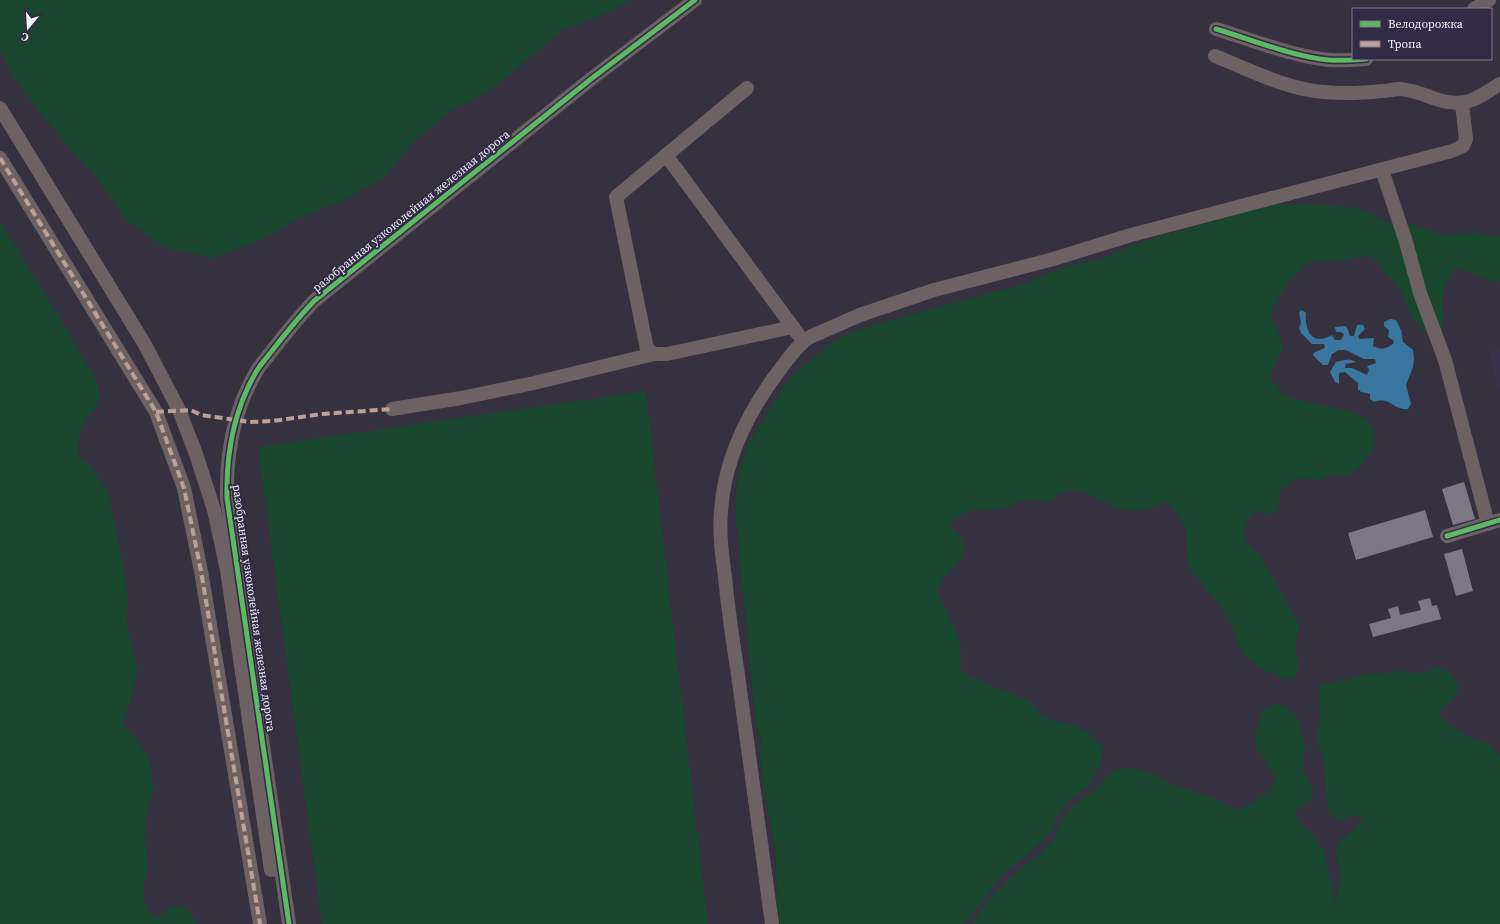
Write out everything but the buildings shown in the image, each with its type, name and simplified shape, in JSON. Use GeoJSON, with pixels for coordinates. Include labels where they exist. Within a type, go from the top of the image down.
{"type":"FeatureCollection","features":[{"type":"Feature","properties":{"kind":"street","name":"разобранная узкоколейная железная дорога"},"geometry":{"type":"LineString","coordinates":[[289,924],[227,498],[229,447],[244,397],[256,371],[289,327],[314,301],[591,79],[695,0]]}},
{"type":"Feature","properties":{"kind":"street"},"geometry":{"type":"LineString","coordinates":[[1476,8],[1489,0]]}},
{"type":"Feature","properties":{"kind":"street"},"geometry":{"type":"LineString","coordinates":[[1216,29],[1289,52],[1330,60],[1352,59]]}},
{"type":"Feature","properties":{"kind":"street"},"geometry":{"type":"LineString","coordinates":[[1215,56],[1268,78],[1324,92],[1351,94],[1399,89],[1412,90],[1436,99],[1455,104],[1462,104],[1484,94],[1500,84]]}},
{"type":"Feature","properties":{"kind":"street"},"geometry":{"type":"LineString","coordinates":[[654,354],[647,349],[616,198],[747,88]]}},
{"type":"Feature","properties":{"kind":"street"},"geometry":{"type":"LineString","coordinates":[[772,924],[727,596],[721,545],[721,512],[726,474],[739,437],[763,392],[803,341],[860,315],[934,290],[1050,260],[1131,235],[1452,151],[1463,146],[1466,139],[1462,104]]}},
{"type":"Feature","properties":{"kind":"street"},"geometry":{"type":"LineString","coordinates":[[0,108],[144,343],[179,410],[196,454],[214,510],[227,570],[279,924]]}},
{"type":"Feature","properties":{"kind":"street"},"geometry":{"type":"LineString","coordinates":[[666,155],[803,341]]}},
{"type":"Feature","properties":{"kind":"street"},"geometry":{"type":"LineString","coordinates":[[0,158],[156,412],[184,488],[201,571],[260,924]]}},
{"type":"Feature","properties":{"kind":"street"},"geometry":{"type":"LineString","coordinates":[[1382,170],[1406,242],[1420,293],[1444,360],[1494,522],[1447,536]]}},
{"type":"Feature","properties":{"kind":"street"},"geometry":{"type":"LineString","coordinates":[[392,409],[461,398],[534,383],[654,354],[667,354],[793,327]]}},
{"type":"Feature","properties":{"kind":"shaded area"},"geometry":{"type":"Polygon","coordinates":[[[1500,349],[1500,392],[1488,352],[1500,349]]]}},
{"type":"Feature","properties":{"kind":"green space"},"geometry":{"type":"Polygon","coordinates":[[[0,0],[632,0],[606,13],[563,30],[492,89],[449,112],[414,141],[383,178],[343,200],[300,218],[257,242],[212,258],[166,248],[126,220],[99,181],[37,110],[10,71],[0,50],[0,0]]]}},
{"type":"Feature","properties":{"kind":"green space"},"geometry":{"type":"Polygon","coordinates":[[[1321,204],[1357,208],[1397,227],[1411,224],[1443,235],[1475,233],[1500,237],[1500,281],[1493,281],[1458,268],[1453,269],[1446,286],[1442,303],[1444,319],[1442,326],[1440,331],[1430,333],[1422,330],[1412,317],[1403,293],[1373,258],[1366,256],[1346,260],[1316,261],[1305,265],[1286,286],[1276,302],[1271,314],[1272,321],[1280,335],[1283,348],[1272,372],[1271,379],[1283,393],[1293,398],[1343,409],[1364,419],[1372,428],[1376,444],[1362,465],[1354,472],[1348,475],[1328,476],[1321,480],[1307,478],[1294,479],[1281,490],[1278,508],[1269,515],[1256,510],[1247,520],[1243,533],[1247,543],[1258,553],[1299,624],[1295,647],[1299,665],[1295,679],[1282,678],[1273,672],[1265,671],[1247,658],[1241,651],[1229,617],[1189,568],[1186,552],[1186,530],[1181,518],[1167,502],[1140,511],[1128,510],[1118,508],[1094,498],[1082,490],[1065,491],[1049,502],[1026,500],[1019,501],[1002,509],[973,510],[967,512],[961,515],[950,527],[963,540],[965,547],[963,553],[960,560],[944,578],[937,590],[958,636],[961,650],[961,671],[975,679],[1027,700],[1045,718],[1075,726],[1088,732],[1102,746],[1102,759],[1090,784],[1066,803],[1056,818],[1050,834],[1002,876],[964,924],[778,924],[776,850],[763,785],[760,751],[762,739],[756,726],[736,518],[737,478],[747,446],[785,384],[832,342],[863,328],[1027,283],[1070,265],[1103,259],[1121,250],[1155,238],[1232,215],[1275,205],[1321,204]]]}},
{"type":"Feature","properties":{"kind":"green space"},"geometry":{"type":"Polygon","coordinates":[[[0,222],[97,381],[100,398],[95,409],[83,424],[78,443],[79,458],[91,466],[108,492],[128,593],[127,626],[138,669],[129,707],[122,723],[136,739],[150,760],[154,789],[146,813],[145,840],[148,864],[143,893],[148,911],[159,917],[169,907],[185,907],[196,920],[197,924],[0,924],[0,222]]]}},
{"type":"Feature","properties":{"kind":"green space"},"geometry":{"type":"Polygon","coordinates":[[[646,391],[708,924],[322,924],[258,447],[646,391]]]}},
{"type":"Feature","properties":{"kind":"green space"},"geometry":{"type":"Polygon","coordinates":[[[1438,667],[1450,674],[1460,687],[1452,701],[1439,710],[1443,720],[1463,734],[1476,740],[1488,743],[1500,756],[1500,924],[972,924],[987,902],[1006,882],[1041,853],[1054,839],[1062,820],[1072,807],[1095,790],[1109,774],[1120,768],[1135,768],[1150,773],[1176,786],[1213,797],[1228,806],[1240,810],[1272,790],[1275,777],[1256,747],[1255,733],[1263,711],[1274,704],[1284,706],[1297,716],[1306,749],[1303,763],[1305,773],[1311,785],[1313,798],[1295,811],[1298,822],[1312,834],[1324,850],[1336,905],[1340,874],[1337,858],[1337,844],[1356,828],[1364,815],[1340,820],[1332,817],[1328,810],[1323,759],[1317,738],[1320,719],[1319,686],[1373,673],[1384,674],[1399,670],[1418,674],[1438,667]]]}},
{"type":"Feature","properties":{"kind":"water"},"geometry":{"type":"Polygon","coordinates":[[[1302,310],[1306,313],[1306,321],[1310,333],[1316,338],[1323,339],[1332,335],[1335,340],[1341,340],[1344,334],[1341,332],[1336,332],[1335,327],[1346,326],[1350,336],[1354,336],[1357,325],[1363,325],[1365,329],[1358,336],[1359,339],[1374,338],[1373,346],[1381,348],[1387,348],[1394,343],[1393,340],[1388,337],[1389,330],[1384,326],[1384,322],[1390,319],[1396,320],[1401,330],[1403,342],[1413,350],[1413,367],[1406,385],[1411,404],[1408,409],[1399,408],[1384,401],[1374,402],[1370,399],[1370,394],[1361,392],[1358,389],[1358,383],[1345,372],[1339,373],[1339,384],[1335,382],[1330,372],[1336,362],[1351,360],[1356,362],[1346,364],[1345,368],[1352,368],[1367,375],[1369,370],[1367,366],[1376,363],[1375,359],[1364,359],[1346,350],[1338,350],[1332,354],[1328,365],[1323,365],[1313,355],[1315,352],[1325,348],[1324,344],[1312,344],[1301,333],[1299,328],[1301,322],[1299,312],[1302,310]]]}},
{"type":"Feature","properties":{"kind":"marked path"},"geometry":{"type":"LineString","coordinates":[[0,158],[156,412],[184,488],[201,571],[260,924]]}},
{"type":"Feature","properties":{"kind":"marked path"},"geometry":{"type":"LineString","coordinates":[[156,412],[191,410],[201,415],[250,422],[273,421],[322,414],[392,409]]}},
{"type":"Feature","properties":{"kind":"cycle path"},"geometry":{"type":"LineString","coordinates":[[289,924],[227,498],[228,466],[233,433],[248,387],[261,364],[314,301],[591,79],[695,0]]}},
{"type":"Feature","properties":{"kind":"cycle path"},"geometry":{"type":"LineString","coordinates":[[1216,29],[1301,55],[1329,60],[1352,60]]}},
{"type":"Feature","properties":{"kind":"cycle path"},"geometry":{"type":"LineString","coordinates":[[1447,536],[1500,520]]}}]}
